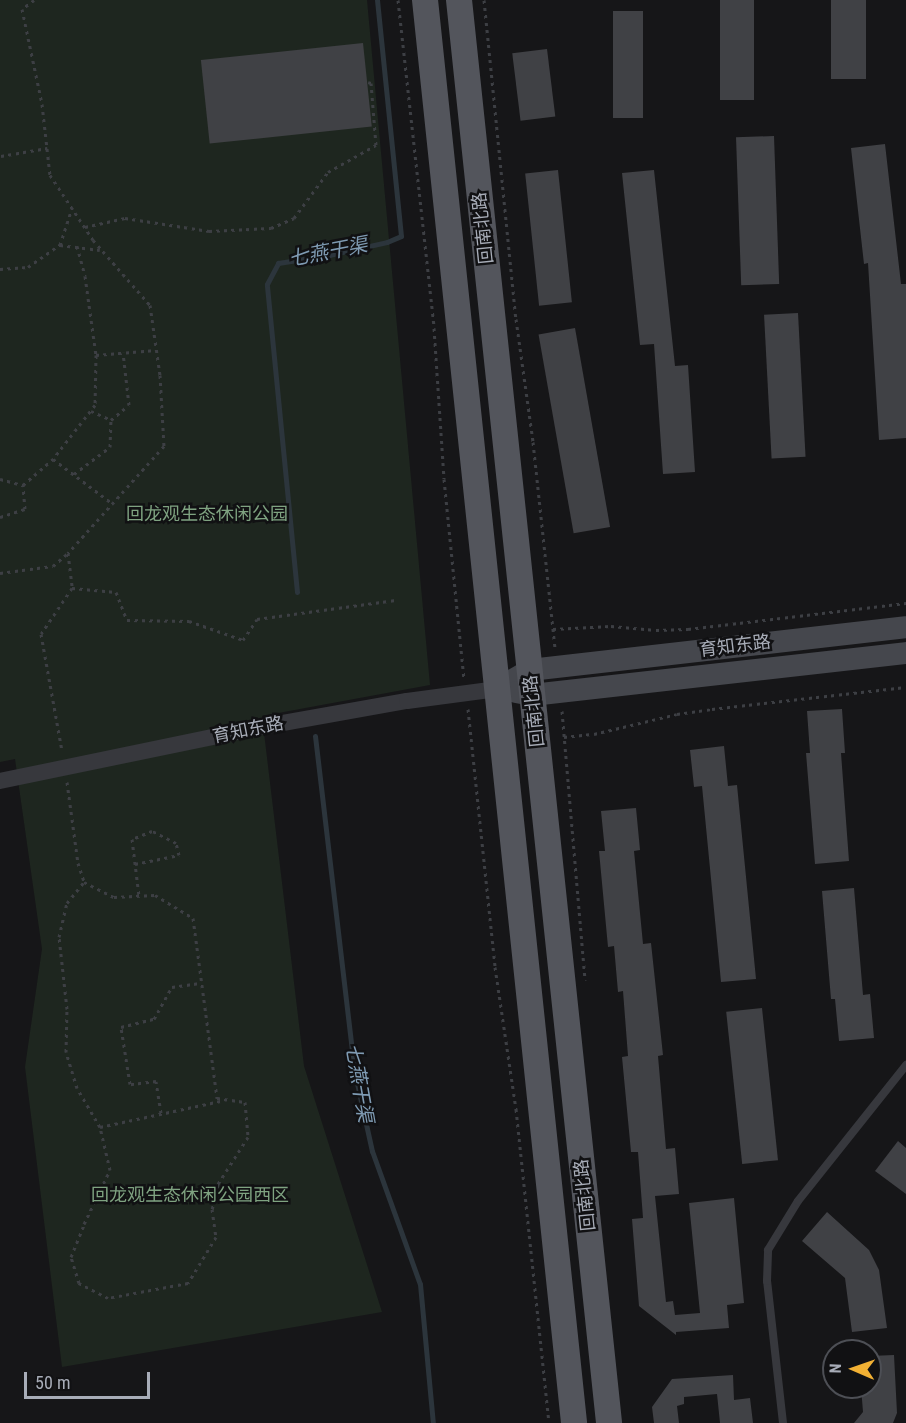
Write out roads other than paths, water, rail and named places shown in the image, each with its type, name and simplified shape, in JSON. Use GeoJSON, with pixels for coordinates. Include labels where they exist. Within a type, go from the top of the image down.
{"type":"FeatureCollection","features":[{"type":"Feature","properties":{"kind":"main road","name":"回南北路"},"geometry":{"type":"LineString","coordinates":[[425,0],[574,1423]]}},
{"type":"Feature","properties":{"kind":"main road","name":"回南北路"},"geometry":{"type":"LineString","coordinates":[[459,0],[609,1423]]}},
{"type":"Feature","properties":{"kind":"main road","name":"育知东路"},"geometry":{"type":"LineString","coordinates":[[497,689],[531,682],[906,627]]}},
{"type":"Feature","properties":{"kind":"main road","name":"育知东路"},"geometry":{"type":"LineString","coordinates":[[531,682],[906,652]]}},
{"type":"Feature","properties":{"kind":"street","name":"育知东路"},"geometry":{"type":"LineString","coordinates":[[0,781],[65,766],[368,707],[497,689]]}},
{"type":"Feature","properties":{"kind":"lane"},"geometry":{"type":"LineString","coordinates":[[783,1423],[767,1281],[768,1250],[798,1200],[906,1065]]}},
{"type":"Feature","properties":{"kind":"waterway","name":"七燕干渠"},"geometry":{"type":"LineString","coordinates":[[297,592],[267,284],[278,263],[329,255],[387,242],[401,236],[377,0]]}},
{"type":"Feature","properties":{"kind":"waterway","name":"七燕干渠"},"geometry":{"type":"LineString","coordinates":[[315,736],[355,1074],[372,1151],[420,1284],[433,1423]]}},
{"type":"Feature","properties":{"kind":"park label","name":"回龙观生态休闲公园"},"geometry":{"type":"Point","coordinates":[207,514]}},
{"type":"Feature","properties":{"kind":"park label","name":"回龙观生态休闲公园西区"},"geometry":{"type":"Point","coordinates":[190,1195]}}]}
